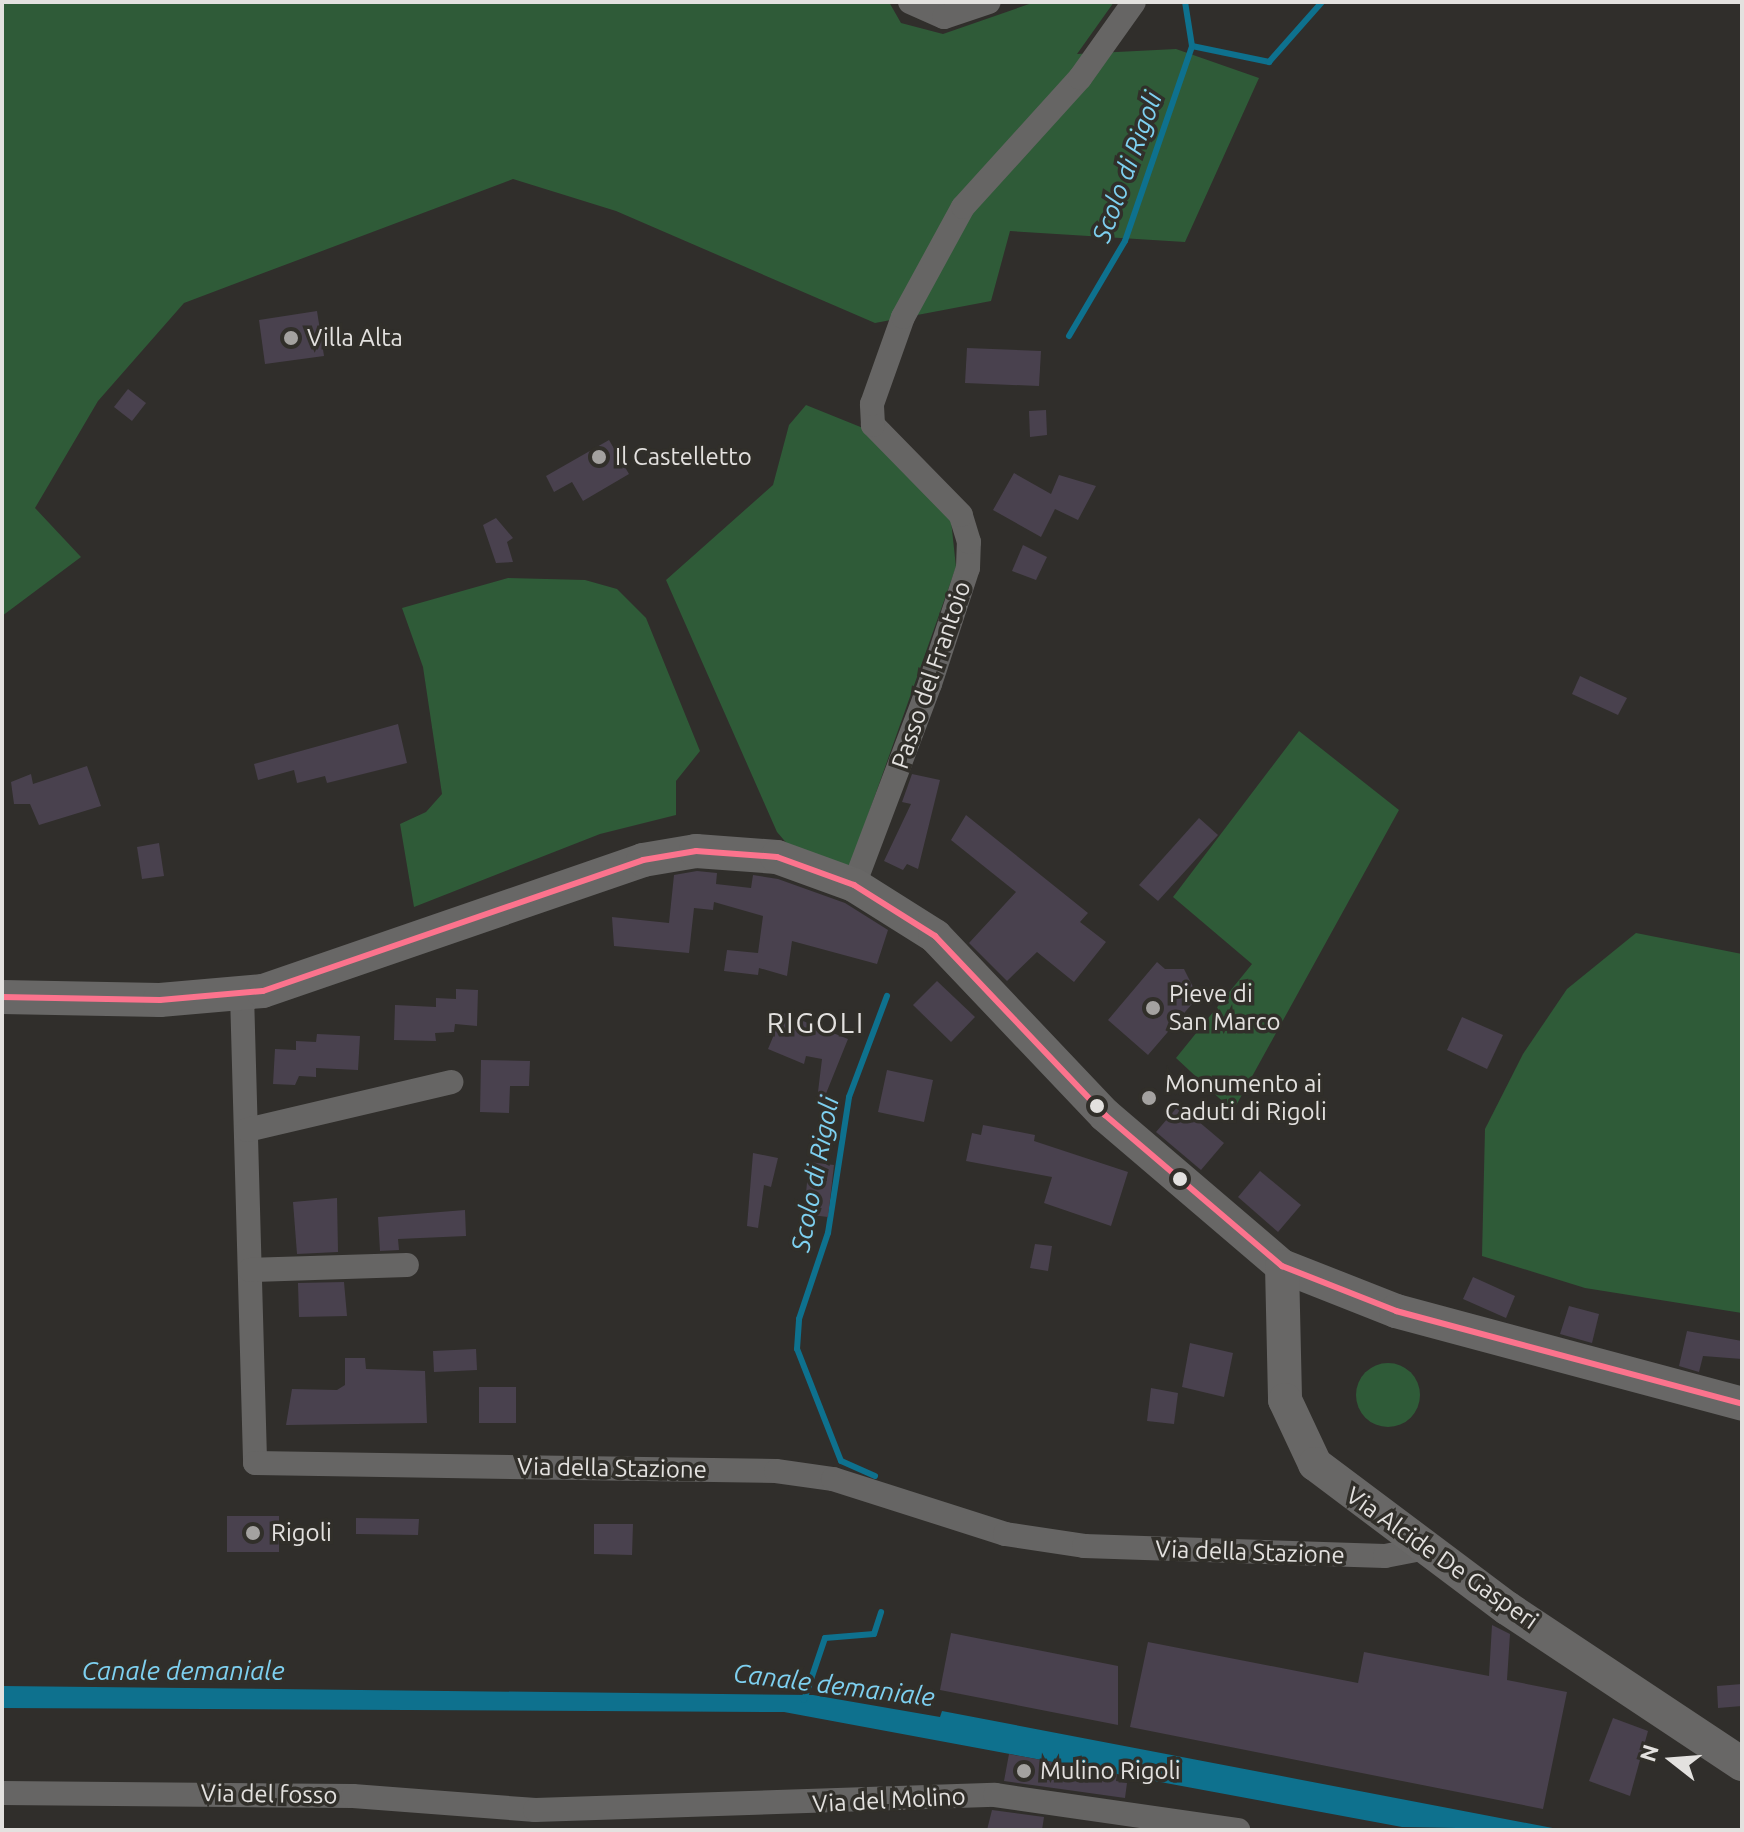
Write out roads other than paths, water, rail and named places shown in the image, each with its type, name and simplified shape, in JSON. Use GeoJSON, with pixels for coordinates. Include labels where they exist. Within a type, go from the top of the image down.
{"type":"FeatureCollection","features":[{"type":"Feature","properties":{"kind":"main road"},"geometry":{"type":"LineString","coordinates":[[2,997],[242,994],[319,976],[675,852],[777,857],[854,885],[935,936],[1105,1115],[1282,1266],[1396,1311],[1742,1404]]}},
{"type":"Feature","properties":{"kind":"main road","name":"Via Alcide De Gasperi"},"geometry":{"type":"LineString","coordinates":[[1282,1266],[1282,1372],[1296,1434],[1315,1464],[1426,1548],[1742,1764]]}},
{"type":"Feature","properties":{"kind":"street"},"geometry":{"type":"LineString","coordinates":[[910,2],[944,17],[989,2]]}},
{"type":"Feature","properties":{"kind":"street","name":"Passo del Frantoio"},"geometry":{"type":"LineString","coordinates":[[854,885],[930,684],[968,568],[969,542],[961,515],[873,425],[872,404],[903,317],[963,207],[1080,78],[1134,2]]}},
{"type":"Feature","properties":{"kind":"street","name":"Via della Stazione"},"geometry":{"type":"LineString","coordinates":[[242,994],[255,1463],[776,1471],[833,1479],[1005,1534],[1084,1546],[1385,1556],[1426,1548]]}},
{"type":"Feature","properties":{"kind":"street"},"geometry":{"type":"LineString","coordinates":[[247,1130],[451,1082]]}},
{"type":"Feature","properties":{"kind":"street"},"geometry":{"type":"LineString","coordinates":[[250,1270],[407,1265]]}},
{"type":"Feature","properties":{"kind":"street","name":"Via del fosso"},"geometry":{"type":"LineString","coordinates":[[2,1793],[353,1796],[535,1810]]}},
{"type":"Feature","properties":{"kind":"street","name":"Via del Molino"},"geometry":{"type":"LineString","coordinates":[[535,1810],[995,1795],[1239,1830]]}},
{"type":"Feature","properties":{"kind":"water"},"geometry":{"type":"Polygon","coordinates":[[[2,1686],[813,1695],[940,1717],[942,1711],[1563,1830],[1402,1827],[784,1712],[2,1708],[2,1686]]]}},
{"type":"Feature","properties":{"kind":"waterway","name":"Scolo di Rigoli"},"geometry":{"type":"LineString","coordinates":[[1069,336],[1125,241],[1192,46],[1185,2]]}},
{"type":"Feature","properties":{"kind":"waterway"},"geometry":{"type":"LineString","coordinates":[[1192,46],[1269,62],[1322,2]]}},
{"type":"Feature","properties":{"kind":"waterway","name":"Scolo di Rigoli"},"geometry":{"type":"LineString","coordinates":[[875,1476],[841,1461],[797,1349],[799,1319],[828,1233],[849,1097],[887,996]]}},
{"type":"Feature","properties":{"kind":"waterway","name":"Scolo di Rigoli"},"geometry":{"type":"LineString","coordinates":[[804,1700],[825,1638],[874,1634],[881,1612]]}},
{"type":"Feature","properties":{"kind":"place","name":"Villa Alta"},"geometry":{"type":"Point","coordinates":[291,338]}},
{"type":"Feature","properties":{"kind":"place","name":"Il Castelletto"},"geometry":{"type":"Point","coordinates":[599,457]}},
{"type":"Feature","properties":{"kind":"place","name":"Pieve di San Marco"},"geometry":{"type":"Point","coordinates":[1153,1008]}},
{"type":"Feature","properties":{"kind":"place","name":"Monumento ai Caduti di Rigoli"},"geometry":{"type":"Point","coordinates":[1149,1098]}},
{"type":"Feature","properties":{"kind":"place","name":"Rigoli"},"geometry":{"type":"Point","coordinates":[253,1533]}},
{"type":"Feature","properties":{"kind":"place","name":"Mulino Rigoli"},"geometry":{"type":"Point","coordinates":[1024,1771]}},
{"type":"Feature","properties":{"kind":"district","name":"RIGOLI"},"geometry":{"type":"Point","coordinates":[816,1023]}},
{"type":"Feature","properties":{"kind":"water label","name":"Canale demaniale"},"geometry":{"type":"Point","coordinates":[183,1671]}},
{"type":"Feature","properties":{"kind":"water label","name":"Canale demaniale"},"geometry":{"type":"Point","coordinates":[834,1685]}}]}
